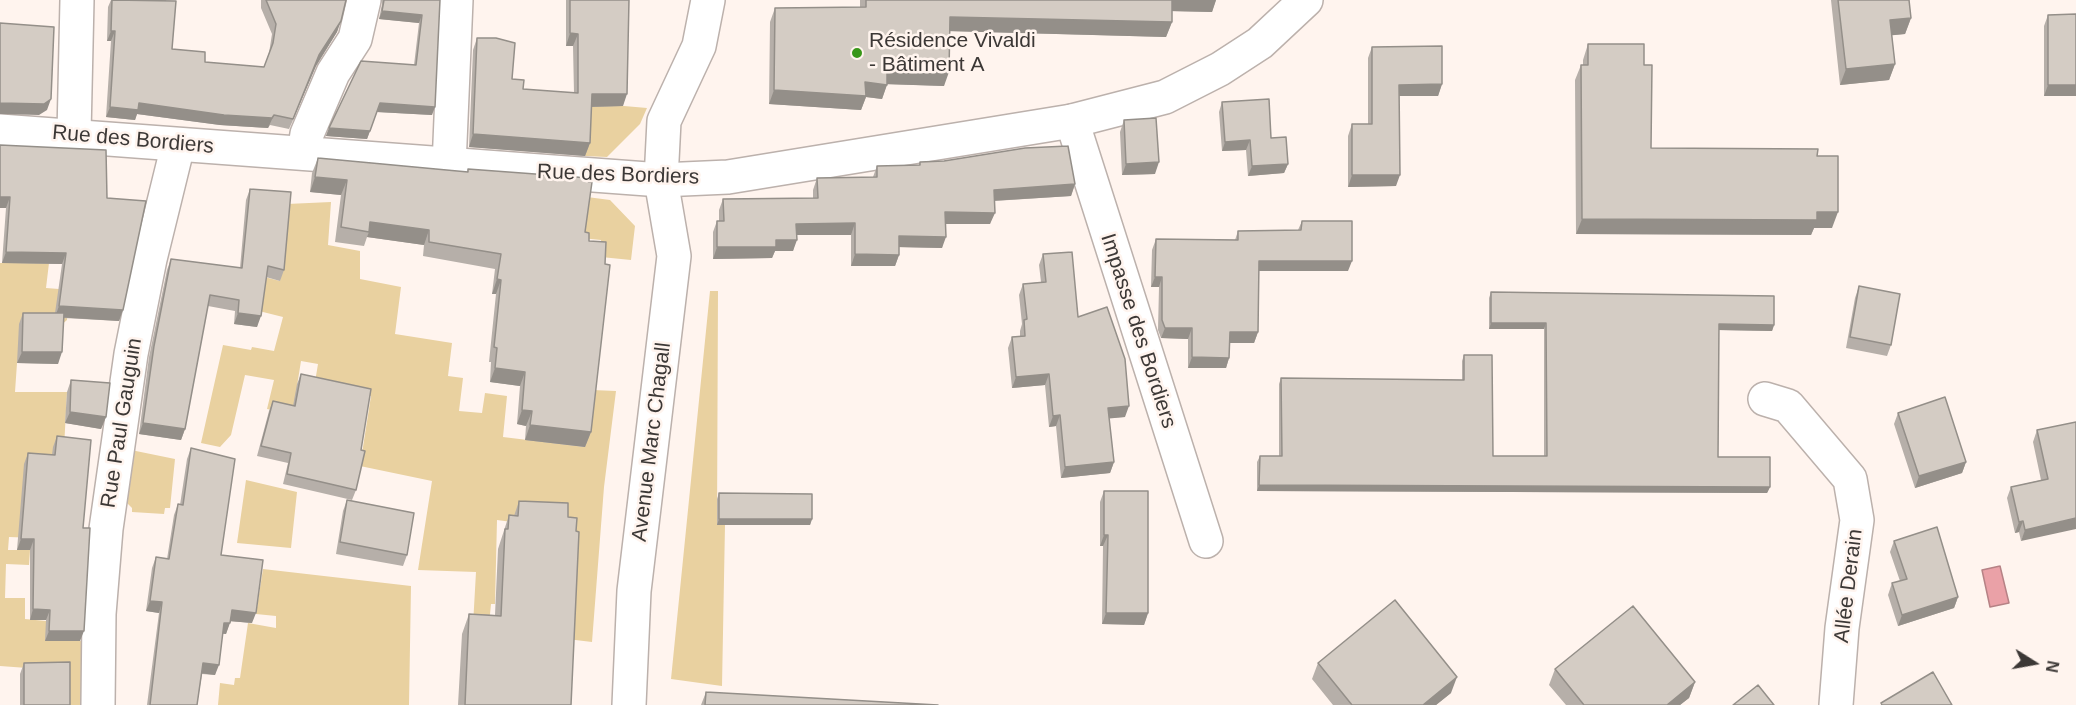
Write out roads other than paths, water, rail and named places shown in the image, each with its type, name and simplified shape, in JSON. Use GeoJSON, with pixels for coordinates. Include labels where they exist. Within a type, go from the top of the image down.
{"type":"FeatureCollection","features":[{"type":"Feature","properties":{"kind":"street"},"geometry":{"type":"LineString","coordinates":[[74,134],[77,0]]}},
{"type":"Feature","properties":{"kind":"street"},"geometry":{"type":"LineString","coordinates":[[304,153],[307,134],[333,73],[355,39],[364,0]]}},
{"type":"Feature","properties":{"kind":"street"},"geometry":{"type":"LineString","coordinates":[[449,166],[456,0]]}},
{"type":"Feature","properties":{"kind":"street","name":"Avenue Marc Chagall"},"geometry":{"type":"LineString","coordinates":[[629,705],[634,591],[674,256],[661,180],[664,121],[699,46],[708,0]]}},
{"type":"Feature","properties":{"kind":"street","name":"Rue des Bordiers"},"geometry":{"type":"LineString","coordinates":[[0,131],[74,134],[178,145],[661,180],[728,177],[1072,121],[1166,97],[1220,69],[1260,43],[1306,0]]}},
{"type":"Feature","properties":{"kind":"street","name":"Impasse des Bordiers"},"geometry":{"type":"LineString","coordinates":[[1072,121],[1206,541]]}},
{"type":"Feature","properties":{"kind":"street","name":"Rue Paul Gauguin"},"geometry":{"type":"LineString","coordinates":[[98,705],[99,614],[110,507],[131,354],[150,259],[178,145]]}},
{"type":"Feature","properties":{"kind":"street","name":"Allée Derain"},"geometry":{"type":"LineString","coordinates":[[1765,399],[1788,406],[1850,479],[1857,520],[1842,628],[1836,705]]}},
{"type":"Feature","properties":{"kind":"place","name":"Résidence Vivaldi - Bâtiment A"},"geometry":{"type":"Point","coordinates":[857,53]}}]}
